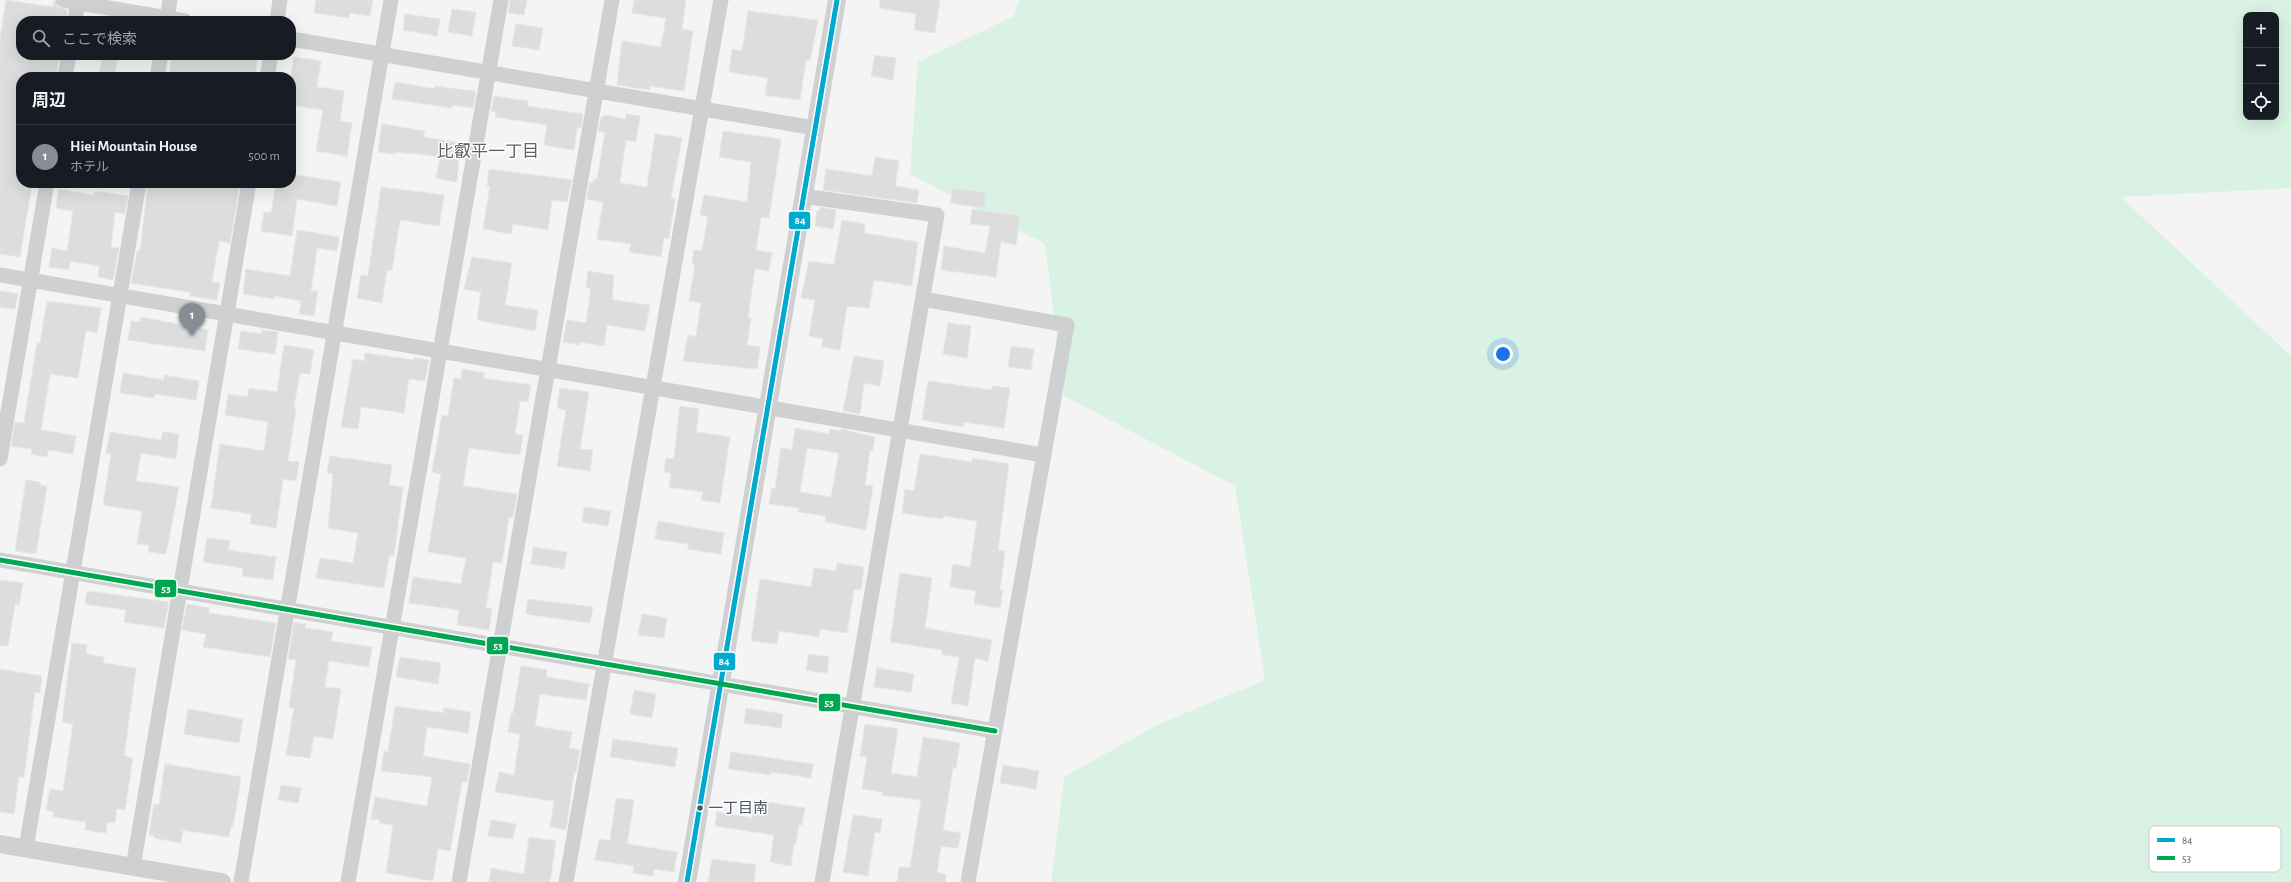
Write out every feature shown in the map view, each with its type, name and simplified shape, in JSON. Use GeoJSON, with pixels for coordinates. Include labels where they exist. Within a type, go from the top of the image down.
{"type":"FeatureCollection","features":[{"type":"Feature","properties":{"kind":"street"},"geometry":{"type":"LineString","coordinates":[[63,0],[78,1],[148,16]]}},
{"type":"Feature","properties":{"kind":"street"},"geometry":{"type":"LineString","coordinates":[[168,16],[170,0]]}},
{"type":"Feature","properties":{"kind":"street"},"geometry":{"type":"LineString","coordinates":[[278,16],[280,0]]}},
{"type":"Feature","properties":{"kind":"street"},"geometry":{"type":"LineString","coordinates":[[241,882],[391,0]]}},
{"type":"Feature","properties":{"kind":"street"},"geometry":{"type":"LineString","coordinates":[[348,882],[501,0]]}},
{"type":"Feature","properties":{"kind":"street"},"geometry":{"type":"LineString","coordinates":[[459,882],[612,0]]}},
{"type":"Feature","properties":{"kind":"street"},"geometry":{"type":"LineString","coordinates":[[566,882],[721,0]]}},
{"type":"Feature","properties":{"kind":"street"},"geometry":{"type":"LineString","coordinates":[[687,882],[837,0]]}},
{"type":"Feature","properties":{"kind":"street"},"geometry":{"type":"LineString","coordinates":[[76,16],[78,1]]}},
{"type":"Feature","properties":{"kind":"street"},"geometry":{"type":"LineString","coordinates":[[296,40],[815,128]]}},
{"type":"Feature","properties":{"kind":"street"},"geometry":{"type":"LineString","coordinates":[[66,72],[68,60]]}},
{"type":"Feature","properties":{"kind":"street"},"geometry":{"type":"LineString","coordinates":[[158,72],[160,60]]}},
{"type":"Feature","properties":{"kind":"street"},"geometry":{"type":"LineString","coordinates":[[268,72],[270,60]]}},
{"type":"Feature","properties":{"kind":"street"},"geometry":{"type":"LineString","coordinates":[[0,459],[46,188]]}},
{"type":"Feature","properties":{"kind":"street"},"geometry":{"type":"LineString","coordinates":[[26,848],[138,188]]}},
{"type":"Feature","properties":{"kind":"street"},"geometry":{"type":"LineString","coordinates":[[132,866],[248,188]]}},
{"type":"Feature","properties":{"kind":"street"},"geometry":{"type":"LineString","coordinates":[[803,196],[937,215],[822,882]]}},
{"type":"Feature","properties":{"kind":"street"},"geometry":{"type":"LineString","coordinates":[[0,275],[1044,455]]}},
{"type":"Feature","properties":{"kind":"street"},"geometry":{"type":"LineString","coordinates":[[923,299],[1066,324],[968,882]]}},
{"type":"Feature","properties":{"kind":"street"},"geometry":{"type":"LineString","coordinates":[[0,560],[995,731]]}},
{"type":"Feature","properties":{"kind":"street"},"geometry":{"type":"LineString","coordinates":[[0,844],[222,882]]}},
{"type":"Feature","properties":{"kind":"green space"},"geometry":{"type":"Polygon","coordinates":[[[1019,0],[2291,0],[2291,188],[2121,197],[2291,356],[2291,882],[1051,882],[1064,777],[1157,725],[1265,680],[1235,486],[1064,396],[1045,244],[910,174],[918,62],[1014,16],[1019,0]]]}},
{"type":"Feature","properties":{"kind":"building"},"geometry":{"type":"Polygon","coordinates":[[[6,0],[53,7],[54,0],[58,7],[67,10],[66,16],[16,16],[16,60],[59,60],[57,72],[16,72],[16,188],[31,188],[20,257],[0,254],[0,38],[6,0]]]}},
{"type":"Feature","properties":{"kind":"building"},"geometry":{"type":"Polygon","coordinates":[[[316,0],[373,0],[370,16],[350,13],[349,18],[314,13],[316,0]]]}},
{"type":"Feature","properties":{"kind":"building"},"geometry":{"type":"Polygon","coordinates":[[[510,0],[527,0],[524,15],[508,13],[510,0]]]}},
{"type":"Feature","properties":{"kind":"building"},"geometry":{"type":"Polygon","coordinates":[[[634,0],[686,0],[682,29],[693,31],[684,91],[650,86],[649,90],[617,85],[622,41],[661,47],[666,18],[632,13],[634,0]]]}},
{"type":"Feature","properties":{"kind":"building"},"geometry":{"type":"Polygon","coordinates":[[[880,0],[940,0],[935,33],[914,30],[916,14],[879,8],[880,0]]]}},
{"type":"Feature","properties":{"kind":"building"},"geometry":{"type":"Polygon","coordinates":[[[452,9],[476,12],[472,36],[448,32],[452,9]]]}},
{"type":"Feature","properties":{"kind":"building"},"geometry":{"type":"Polygon","coordinates":[[[748,11],[818,20],[810,61],[806,60],[800,100],[765,95],[768,78],[729,72],[732,49],[742,51],[748,11]]]}},
{"type":"Feature","properties":{"kind":"building"},"geometry":{"type":"Polygon","coordinates":[[[405,14],[440,19],[437,36],[403,30],[405,14]]]}},
{"type":"Feature","properties":{"kind":"building"},"geometry":{"type":"Polygon","coordinates":[[[516,24],[543,28],[539,50],[512,46],[516,24]]]}},
{"type":"Feature","properties":{"kind":"building"},"geometry":{"type":"Polygon","coordinates":[[[875,55],[896,58],[893,80],[871,76],[875,55]]]}},
{"type":"Feature","properties":{"kind":"building"},"geometry":{"type":"Polygon","coordinates":[[[296,57],[321,61],[317,87],[344,91],[340,121],[352,123],[347,156],[316,151],[323,110],[296,106],[296,72],[291,72],[293,60],[296,60],[296,57]]]}},
{"type":"Feature","properties":{"kind":"building"},"geometry":{"type":"Polygon","coordinates":[[[101,60],[117,60],[115,72],[100,72],[101,60]]]}},
{"type":"Feature","properties":{"kind":"building"},"geometry":{"type":"Polygon","coordinates":[[[171,60],[257,60],[256,72],[170,72],[171,60]]]}},
{"type":"Feature","properties":{"kind":"building"},"geometry":{"type":"Polygon","coordinates":[[[395,82],[435,89],[435,86],[473,91],[476,93],[473,108],[452,105],[452,108],[392,99],[395,82]]]}},
{"type":"Feature","properties":{"kind":"building"},"geometry":{"type":"Polygon","coordinates":[[[494,96],[528,101],[527,106],[583,114],[581,128],[577,128],[574,150],[544,145],[547,125],[495,117],[496,112],[491,111],[494,96]]]}},
{"type":"Feature","properties":{"kind":"building"},"geometry":{"type":"Polygon","coordinates":[[[626,114],[640,116],[636,142],[626,140],[620,183],[647,187],[655,134],[682,138],[671,198],[675,199],[669,239],[664,238],[661,257],[629,252],[631,244],[597,239],[603,202],[587,199],[589,183],[593,183],[594,179],[597,179],[605,132],[598,131],[601,117],[604,117],[604,115],[626,119],[626,114]]]}},
{"type":"Feature","properties":{"kind":"building"},"geometry":{"type":"Polygon","coordinates":[[[382,124],[425,131],[423,137],[460,143],[457,182],[436,178],[440,157],[412,153],[395,152],[395,154],[378,152],[382,124]]]}},
{"type":"Feature","properties":{"kind":"building"},"geometry":{"type":"Polygon","coordinates":[[[723,131],[781,139],[769,218],[761,217],[756,250],[772,253],[769,271],[755,269],[748,318],[751,318],[747,345],[760,347],[757,369],[683,361],[688,335],[696,337],[701,303],[689,301],[695,264],[692,264],[694,250],[702,251],[708,216],[700,215],[704,195],[747,202],[751,162],[719,157],[723,131]]]}},
{"type":"Feature","properties":{"kind":"building"},"geometry":{"type":"Polygon","coordinates":[[[875,157],[899,161],[895,186],[919,190],[917,203],[823,190],[826,169],[872,176],[875,157]]]}},
{"type":"Feature","properties":{"kind":"building"},"geometry":{"type":"Polygon","coordinates":[[[489,169],[572,180],[567,202],[552,200],[548,230],[513,224],[511,234],[483,229],[490,186],[487,186],[489,169]]]}},
{"type":"Feature","properties":{"kind":"building"},"geometry":{"type":"Polygon","coordinates":[[[296,175],[341,182],[337,206],[297,199],[292,236],[261,231],[264,212],[271,213],[275,188],[296,188],[296,175]]]}},
{"type":"Feature","properties":{"kind":"building"},"geometry":{"type":"Polygon","coordinates":[[[381,187],[444,195],[439,226],[400,220],[392,270],[387,270],[382,303],[357,298],[361,275],[368,276],[381,187]]]}},
{"type":"Feature","properties":{"kind":"building"},"geometry":{"type":"Polygon","coordinates":[[[147,188],[239,188],[230,243],[219,241],[212,282],[220,283],[217,300],[190,296],[190,292],[131,283],[137,251],[140,251],[147,188]]]}},
{"type":"Feature","properties":{"kind":"building"},"geometry":{"type":"Polygon","coordinates":[[[953,188],[986,193],[984,208],[950,203],[953,188]]]}},
{"type":"Feature","properties":{"kind":"building"},"geometry":{"type":"Polygon","coordinates":[[[59,189],[94,195],[95,191],[128,196],[125,214],[115,212],[111,247],[119,248],[113,280],[98,277],[99,266],[70,261],[69,270],[49,267],[52,248],[67,251],[73,211],[56,208],[59,189]]]}},
{"type":"Feature","properties":{"kind":"building"},"geometry":{"type":"Polygon","coordinates":[[[820,207],[836,210],[833,229],[815,226],[817,211],[819,211],[820,207]]]}},
{"type":"Feature","properties":{"kind":"building"},"geometry":{"type":"Polygon","coordinates":[[[972,209],[1020,216],[1016,245],[1001,242],[996,277],[941,270],[944,246],[985,253],[990,226],[970,224],[972,209]]]}},
{"type":"Feature","properties":{"kind":"building"},"geometry":{"type":"Polygon","coordinates":[[[842,220],[865,224],[864,233],[918,242],[912,286],[874,280],[869,308],[847,306],[840,350],[822,347],[823,339],[809,336],[815,300],[801,298],[809,261],[834,265],[842,220]]]}},
{"type":"Feature","properties":{"kind":"building"},"geometry":{"type":"Polygon","coordinates":[[[297,230],[339,237],[337,251],[317,248],[311,291],[318,291],[314,316],[299,314],[301,301],[275,296],[275,299],[243,294],[246,269],[290,276],[297,230]]]}},
{"type":"Feature","properties":{"kind":"building"},"geometry":{"type":"Polygon","coordinates":[[[472,257],[512,263],[505,305],[538,310],[535,331],[477,320],[481,292],[464,289],[472,257]]]}},
{"type":"Feature","properties":{"kind":"building"},"geometry":{"type":"Polygon","coordinates":[[[588,271],[614,275],[612,300],[650,305],[645,331],[607,325],[604,346],[580,342],[580,345],[563,342],[567,320],[586,323],[591,288],[586,288],[588,271]]]}},
{"type":"Feature","properties":{"kind":"building"},"geometry":{"type":"Polygon","coordinates":[[[0,291],[18,294],[15,309],[0,307],[0,291]]]}},
{"type":"Feature","properties":{"kind":"building"},"geometry":{"type":"Polygon","coordinates":[[[47,301],[101,308],[97,333],[86,331],[78,378],[50,374],[41,430],[76,436],[73,454],[48,450],[47,457],[31,454],[32,449],[11,446],[15,422],[24,423],[37,343],[40,343],[47,301]]]}},
{"type":"Feature","properties":{"kind":"building"},"geometry":{"type":"Polygon","coordinates":[[[141,317],[208,330],[205,351],[128,340],[131,321],[140,322],[141,317]]]}},
{"type":"Feature","properties":{"kind":"building"},"geometry":{"type":"Polygon","coordinates":[[[948,323],[971,326],[967,358],[943,354],[948,323]]]}},
{"type":"Feature","properties":{"kind":"building"},"geometry":{"type":"Polygon","coordinates":[[[262,330],[278,332],[275,354],[238,349],[241,331],[262,334],[262,330]]]}},
{"type":"Feature","properties":{"kind":"building"},"geometry":{"type":"Polygon","coordinates":[[[284,345],[314,350],[310,374],[300,373],[294,407],[296,408],[288,461],[299,462],[296,481],[283,479],[276,528],[250,524],[251,514],[211,508],[220,444],[264,451],[268,422],[225,415],[228,394],[248,397],[249,388],[277,392],[284,345]]]}},
{"type":"Feature","properties":{"kind":"building"},"geometry":{"type":"Polygon","coordinates":[[[1011,346],[1034,349],[1031,370],[1008,367],[1011,346]]]}},
{"type":"Feature","properties":{"kind":"building"},"geometry":{"type":"Polygon","coordinates":[[[365,353],[414,360],[414,358],[429,360],[425,381],[409,379],[404,413],[361,407],[358,429],[341,427],[353,359],[364,361],[365,353]]]}},
{"type":"Feature","properties":{"kind":"building"},"geometry":{"type":"Polygon","coordinates":[[[854,356],[884,361],[880,386],[864,383],[860,414],[843,411],[854,356]]]}},
{"type":"Feature","properties":{"kind":"building"},"geometry":{"type":"Polygon","coordinates":[[[462,369],[484,373],[483,378],[531,385],[528,402],[520,401],[515,434],[523,435],[520,455],[469,448],[463,486],[517,494],[513,518],[509,517],[502,563],[493,562],[486,608],[492,609],[489,630],[457,625],[459,610],[409,603],[413,577],[461,584],[466,558],[428,552],[441,474],[432,472],[442,415],[448,416],[454,378],[461,379],[462,369]]]}},
{"type":"Feature","properties":{"kind":"building"},"geometry":{"type":"Polygon","coordinates":[[[123,373],[164,380],[164,375],[199,381],[196,400],[155,394],[154,398],[120,393],[123,373]]]}},
{"type":"Feature","properties":{"kind":"building"},"geometry":{"type":"Polygon","coordinates":[[[928,381],[992,390],[993,386],[1010,388],[1004,428],[964,422],[964,427],[922,420],[928,381]]]}},
{"type":"Feature","properties":{"kind":"building"},"geometry":{"type":"Polygon","coordinates":[[[560,388],[589,392],[580,449],[593,450],[590,471],[557,466],[566,410],[557,408],[560,388]]]}},
{"type":"Feature","properties":{"kind":"building"},"geometry":{"type":"Polygon","coordinates":[[[680,406],[699,409],[696,432],[730,437],[720,503],[701,500],[703,492],[669,487],[671,473],[664,472],[666,458],[672,459],[674,456],[680,406]]]}},
{"type":"Feature","properties":{"kind":"building"},"geometry":{"type":"Polygon","coordinates":[[[795,428],[829,434],[830,429],[841,431],[841,429],[875,437],[873,451],[870,450],[865,485],[873,486],[866,530],[825,522],[826,516],[798,512],[799,508],[769,504],[772,488],[775,489],[781,448],[792,450],[795,428]],[[807,448],[800,492],[831,497],[839,453],[807,448]]]}},
{"type":"Feature","properties":{"kind":"building"},"geometry":{"type":"Polygon","coordinates":[[[110,432],[161,440],[163,432],[179,434],[176,459],[141,453],[136,481],[179,487],[166,554],[148,552],[149,545],[137,544],[142,511],[103,505],[111,454],[106,454],[110,432]]]}},
{"type":"Feature","properties":{"kind":"building"},"geometry":{"type":"Polygon","coordinates":[[[920,454],[972,462],[972,458],[1009,464],[998,550],[1005,551],[1000,590],[1003,590],[1000,608],[974,604],[976,591],[950,587],[953,564],[970,567],[977,521],[943,516],[943,519],[902,513],[905,489],[914,491],[920,454]]]}},
{"type":"Feature","properties":{"kind":"building"},"geometry":{"type":"Polygon","coordinates":[[[330,456],[392,465],[389,485],[403,487],[394,556],[389,556],[384,588],[316,578],[320,558],[353,563],[358,533],[328,528],[333,474],[327,473],[330,456]]]}},
{"type":"Feature","properties":{"kind":"building"},"geometry":{"type":"Polygon","coordinates":[[[26,480],[40,482],[40,485],[47,486],[36,554],[15,551],[26,480]]]}},
{"type":"Feature","properties":{"kind":"building"},"geometry":{"type":"Polygon","coordinates":[[[584,507],[611,511],[608,526],[582,522],[584,507]]]}},
{"type":"Feature","properties":{"kind":"building"},"geometry":{"type":"Polygon","coordinates":[[[658,521],[724,533],[721,554],[688,549],[688,544],[655,539],[658,521]]]}},
{"type":"Feature","properties":{"kind":"building"},"geometry":{"type":"Polygon","coordinates":[[[207,538],[230,541],[228,550],[276,557],[273,580],[242,576],[243,568],[203,562],[207,538]]]}},
{"type":"Feature","properties":{"kind":"building"},"geometry":{"type":"Polygon","coordinates":[[[533,547],[567,552],[564,569],[531,564],[533,547]]]}},
{"type":"Feature","properties":{"kind":"building"},"geometry":{"type":"Polygon","coordinates":[[[837,563],[864,567],[861,590],[854,589],[847,633],[820,629],[819,637],[779,631],[777,644],[751,641],[760,579],[811,587],[814,568],[836,571],[837,563]]]}},
{"type":"Feature","properties":{"kind":"building"},"geometry":{"type":"Polygon","coordinates":[[[900,573],[932,578],[925,628],[992,640],[988,661],[975,658],[968,706],[951,703],[959,657],[942,655],[942,650],[890,642],[900,573]]]}},
{"type":"Feature","properties":{"kind":"building"},"geometry":{"type":"Polygon","coordinates":[[[0,580],[23,583],[19,605],[15,604],[8,646],[0,646],[0,580]]]}},
{"type":"Feature","properties":{"kind":"building"},"geometry":{"type":"Polygon","coordinates":[[[87,591],[169,602],[164,628],[124,622],[126,610],[85,604],[87,591]]]}},
{"type":"Feature","properties":{"kind":"building"},"geometry":{"type":"Polygon","coordinates":[[[528,599],[593,607],[590,623],[526,614],[528,599]]]}},
{"type":"Feature","properties":{"kind":"building"},"geometry":{"type":"Polygon","coordinates":[[[187,604],[209,608],[209,613],[276,623],[270,657],[203,647],[206,634],[182,630],[187,604]]]}},
{"type":"Feature","properties":{"kind":"building"},"geometry":{"type":"Polygon","coordinates":[[[642,614],[667,618],[664,638],[638,635],[642,614]]]}},
{"type":"Feature","properties":{"kind":"building"},"geometry":{"type":"Polygon","coordinates":[[[294,622],[306,624],[305,628],[333,632],[331,641],[372,647],[369,667],[329,661],[325,687],[341,689],[333,739],[314,736],[310,758],[286,755],[294,708],[289,707],[296,660],[288,659],[294,622]]]}},
{"type":"Feature","properties":{"kind":"building"},"geometry":{"type":"Polygon","coordinates":[[[72,643],[87,645],[86,654],[104,657],[103,663],[136,668],[124,756],[133,758],[125,810],[117,809],[115,822],[107,823],[106,833],[85,830],[86,822],[53,817],[54,812],[46,810],[50,789],[63,791],[73,724],[62,722],[72,643]]]}},
{"type":"Feature","properties":{"kind":"building"},"geometry":{"type":"Polygon","coordinates":[[[809,654],[829,657],[827,673],[806,670],[809,654]]]}},
{"type":"Feature","properties":{"kind":"building"},"geometry":{"type":"Polygon","coordinates":[[[400,657],[441,663],[438,684],[396,677],[400,657]]]}},
{"type":"Feature","properties":{"kind":"building"},"geometry":{"type":"Polygon","coordinates":[[[521,666],[547,670],[546,677],[589,684],[586,700],[540,694],[535,726],[572,732],[569,748],[580,750],[576,772],[574,772],[566,830],[550,827],[554,801],[495,792],[499,772],[514,775],[520,734],[508,732],[511,713],[513,714],[521,666]]]}},
{"type":"Feature","properties":{"kind":"building"},"geometry":{"type":"Polygon","coordinates":[[[877,668],[914,674],[911,692],[874,687],[877,668]]]}},
{"type":"Feature","properties":{"kind":"building"},"geometry":{"type":"Polygon","coordinates":[[[0,669],[42,676],[40,693],[35,692],[24,777],[19,777],[14,814],[0,812],[0,669]]]}},
{"type":"Feature","properties":{"kind":"building"},"geometry":{"type":"Polygon","coordinates":[[[634,690],[656,694],[652,718],[630,714],[634,690]]]}},
{"type":"Feature","properties":{"kind":"building"},"geometry":{"type":"Polygon","coordinates":[[[395,706],[443,713],[444,708],[471,712],[468,733],[427,727],[423,756],[470,764],[467,782],[462,782],[450,851],[438,849],[433,881],[386,873],[393,825],[379,823],[380,820],[371,819],[375,797],[427,806],[432,777],[381,771],[384,751],[388,752],[395,706]]]}},
{"type":"Feature","properties":{"kind":"building"},"geometry":{"type":"Polygon","coordinates":[[[746,708],[783,714],[781,728],[744,723],[746,708]]]}},
{"type":"Feature","properties":{"kind":"building"},"geometry":{"type":"Polygon","coordinates":[[[188,709],[243,719],[239,743],[184,734],[188,709]]]}},
{"type":"Feature","properties":{"kind":"building"},"geometry":{"type":"Polygon","coordinates":[[[865,724],[898,729],[891,773],[917,777],[923,737],[960,743],[956,768],[953,768],[943,830],[961,833],[958,848],[941,846],[937,873],[946,874],[945,882],[897,882],[899,867],[910,868],[921,800],[882,795],[883,792],[862,789],[867,757],[860,756],[865,724]]]}},
{"type":"Feature","properties":{"kind":"building"},"geometry":{"type":"Polygon","coordinates":[[[613,739],[678,748],[675,767],[610,757],[613,739]]]}},
{"type":"Feature","properties":{"kind":"building"},"geometry":{"type":"Polygon","coordinates":[[[731,752],[813,764],[811,778],[771,772],[771,775],[728,769],[731,752]]]}},
{"type":"Feature","properties":{"kind":"building"},"geometry":{"type":"Polygon","coordinates":[[[165,764],[241,777],[233,827],[231,826],[229,837],[183,830],[181,843],[154,838],[154,836],[149,835],[154,804],[159,805],[165,764]]]}},
{"type":"Feature","properties":{"kind":"building"},"geometry":{"type":"Polygon","coordinates":[[[1003,765],[1039,771],[1036,789],[1000,783],[1003,765]]]}},
{"type":"Feature","properties":{"kind":"building"},"geometry":{"type":"Polygon","coordinates":[[[281,785],[301,788],[298,803],[278,800],[281,785]]]}},
{"type":"Feature","properties":{"kind":"building"},"geometry":{"type":"Polygon","coordinates":[[[616,798],[634,800],[627,844],[677,852],[674,872],[654,869],[653,876],[633,873],[634,866],[595,860],[599,839],[610,841],[616,798]]]}},
{"type":"Feature","properties":{"kind":"building"},"geometry":{"type":"Polygon","coordinates":[[[755,800],[805,808],[802,825],[799,825],[796,844],[794,843],[791,866],[770,862],[774,835],[715,826],[717,812],[752,818],[755,800]]]}},
{"type":"Feature","properties":{"kind":"building"},"geometry":{"type":"Polygon","coordinates":[[[853,815],[882,819],[880,833],[875,832],[868,876],[843,872],[853,815]]]}},
{"type":"Feature","properties":{"kind":"building"},"geometry":{"type":"Polygon","coordinates":[[[491,820],[516,824],[513,839],[488,836],[491,820]]]}},
{"type":"Feature","properties":{"kind":"building"},"geometry":{"type":"Polygon","coordinates":[[[529,837],[556,841],[550,882],[489,882],[491,868],[524,874],[529,837]]]}},
{"type":"Feature","properties":{"kind":"building"},"geometry":{"type":"Polygon","coordinates":[[[712,859],[756,865],[754,882],[708,882],[712,859]]]}},
{"type":"Feature","properties":{"kind":"transit line","name":"84"},"geometry":{"type":"LineString","coordinates":[[687,882],[837,0]]}},
{"type":"Feature","properties":{"kind":"transit line","name":"53"},"geometry":{"type":"LineString","coordinates":[[0,560],[995,731]]}},
{"type":"Feature","properties":{"kind":"place","name":"Hiei Mountain House"},"geometry":{"type":"Point","coordinates":[192,336]}},
{"type":"Feature","properties":{"kind":"place","name":"一丁目南"},"geometry":{"type":"Point","coordinates":[700,808]}},
{"type":"Feature","properties":{"kind":"district","name":"比叡平一丁目"},"geometry":{"type":"Point","coordinates":[488,151]}}]}
